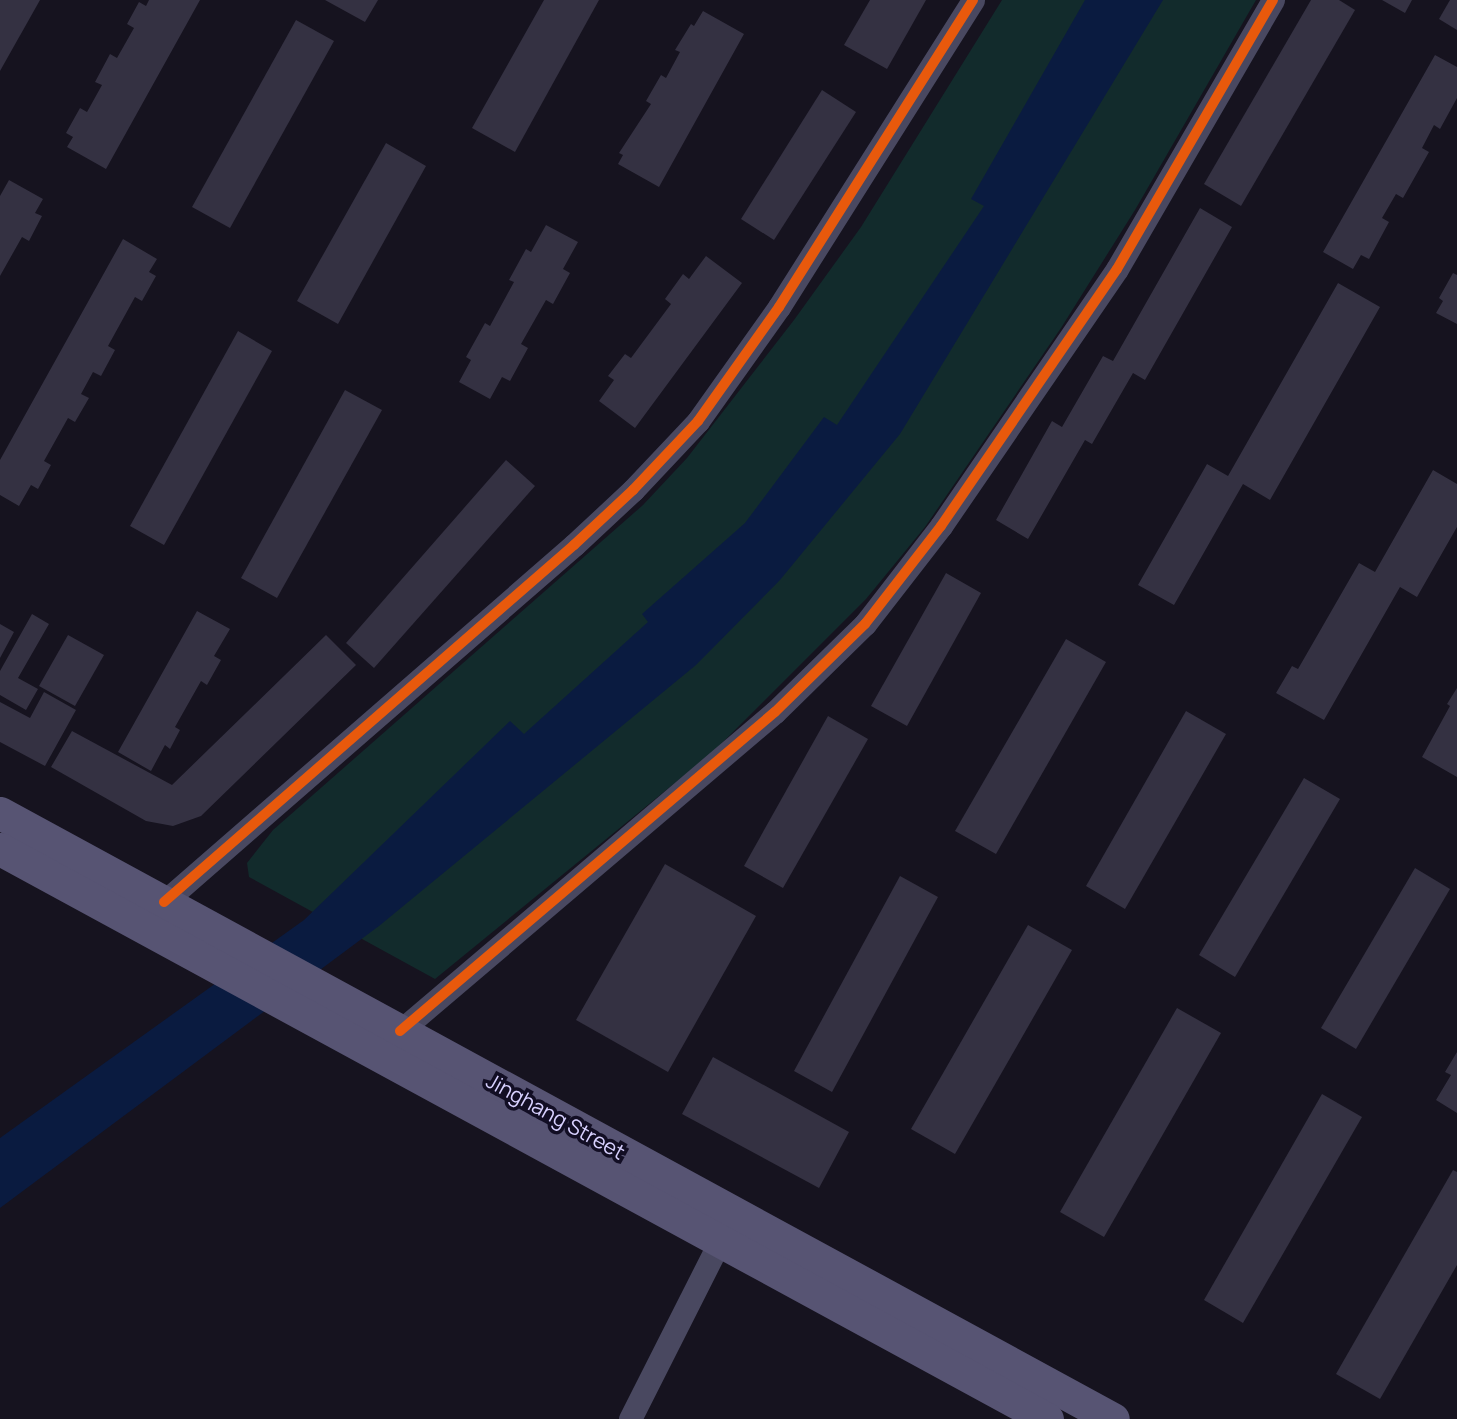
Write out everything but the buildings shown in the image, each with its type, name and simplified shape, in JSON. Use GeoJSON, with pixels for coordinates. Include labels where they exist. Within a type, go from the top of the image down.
{"type":"FeatureCollection","features":[{"type":"Feature","properties":{"kind":"main road","name":"Jinghang Street"},"geometry":{"type":"LineString","coordinates":[[0,813],[1113,1419]]}},
{"type":"Feature","properties":{"kind":"main road","name":"Jinghang Street"},"geometry":{"type":"LineString","coordinates":[[0,849],[1047,1419]]}},
{"type":"Feature","properties":{"kind":"street"},"geometry":{"type":"LineString","coordinates":[[164,902],[573,545],[633,490],[698,421],[779,307],[973,0]]}},
{"type":"Feature","properties":{"kind":"street"},"geometry":{"type":"LineString","coordinates":[[400,1031],[775,712],[865,624],[942,526],[1117,269],[1273,0]]}},
{"type":"Feature","properties":{"kind":"street"},"geometry":{"type":"LineString","coordinates":[[630,1419],[720,1241]]}},
{"type":"Feature","properties":{"kind":"green space"},"geometry":{"type":"Polygon","coordinates":[[[1002,0],[1256,0],[1135,210],[1061,328],[925,527],[866,599],[714,751],[435,979],[249,877],[247,863],[273,830],[643,505],[687,458],[794,320],[861,227],[1002,0]]]}},
{"type":"Feature","properties":{"kind":"water"},"geometry":{"type":"Polygon","coordinates":[[[1085,0],[1163,0],[900,434],[780,580],[696,665],[379,926],[0,1208],[0,1138],[304,920],[510,721],[524,734],[648,622],[642,614],[745,523],[824,417],[837,425],[984,206],[971,199],[1085,0]]]}},
{"type":"Feature","properties":{"kind":"cycle path"},"geometry":{"type":"LineString","coordinates":[[164,902],[574,545],[633,490],[698,421],[779,307],[973,0]]}},
{"type":"Feature","properties":{"kind":"cycle path"},"geometry":{"type":"LineString","coordinates":[[400,1031],[775,712],[865,624],[941,526],[1117,269],[1273,0]]}}]}
